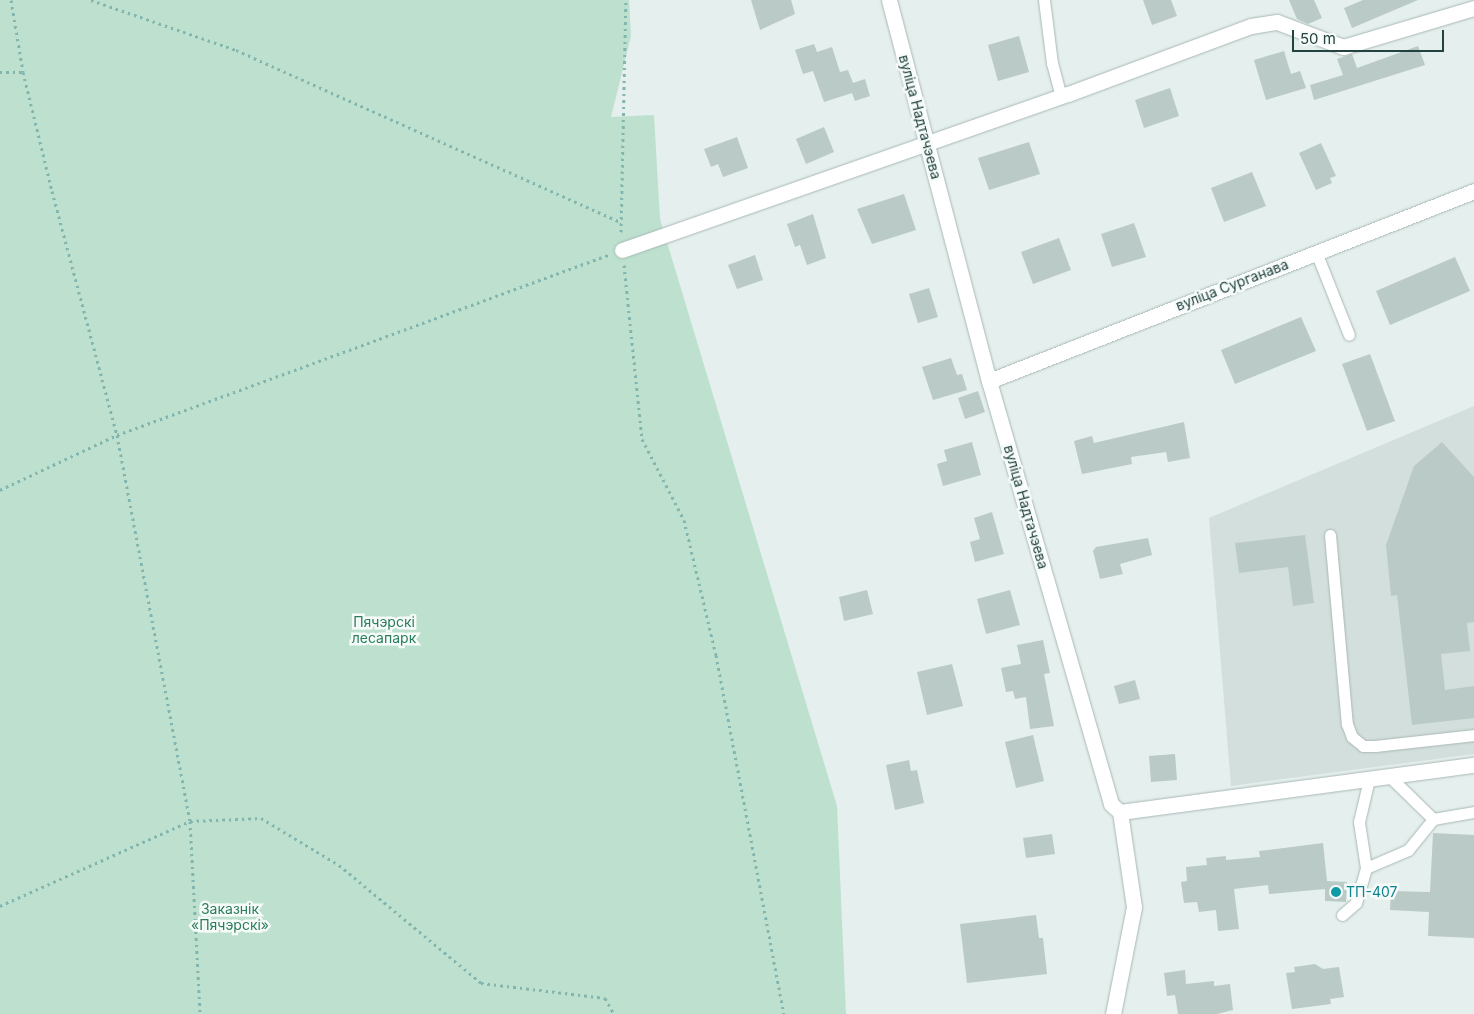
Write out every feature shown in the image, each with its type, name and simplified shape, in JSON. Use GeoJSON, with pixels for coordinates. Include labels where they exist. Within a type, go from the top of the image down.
{"type":"FeatureCollection","features":[{"type":"Feature","properties":{"kind":"street","name":"вуліца Надтачэева"},"geometry":{"type":"LineString","coordinates":[[889,0],[989,381],[1111,804],[1120,812],[1134,907],[1113,1014]]}},
{"type":"Feature","properties":{"kind":"street"},"geometry":{"type":"LineString","coordinates":[[622,250],[1061,96],[1251,26],[1277,22],[1343,46],[1474,8]]}},
{"type":"Feature","properties":{"kind":"street","name":"вуліца Сурганава"},"geometry":{"type":"LineString","coordinates":[[989,381],[1474,191]]}},
{"type":"Feature","properties":{"kind":"street"},"geometry":{"type":"LineString","coordinates":[[1120,812],[1474,765]]}},
{"type":"Feature","properties":{"kind":"lane"},"geometry":{"type":"LineString","coordinates":[[1044,0],[1052,63],[1061,96]]}},
{"type":"Feature","properties":{"kind":"lane"},"geometry":{"type":"LineString","coordinates":[[1316,252],[1349,335]]}},
{"type":"Feature","properties":{"kind":"lane"},"geometry":{"type":"LineString","coordinates":[[1330,535],[1347,724],[1352,737],[1363,746],[1375,746],[1474,735]]}},
{"type":"Feature","properties":{"kind":"lane"},"geometry":{"type":"LineString","coordinates":[[1389,776],[1433,819]]}},
{"type":"Feature","properties":{"kind":"lane"},"geometry":{"type":"LineString","coordinates":[[1342,915],[1356,903],[1366,868],[1359,822],[1369,779]]}},
{"type":"Feature","properties":{"kind":"lane"},"geometry":{"type":"LineString","coordinates":[[1366,868],[1408,850],[1433,819],[1474,812]]}},
{"type":"Feature","properties":{"kind":"path"},"geometry":{"type":"LineString","coordinates":[[11,0],[23,72],[117,435],[190,821],[200,1014]]}},
{"type":"Feature","properties":{"kind":"path"},"geometry":{"type":"LineString","coordinates":[[90,0],[236,50],[621,222]]}},
{"type":"Feature","properties":{"kind":"path"},"geometry":{"type":"LineString","coordinates":[[626,0],[622,250],[642,439],[684,520],[716,655],[784,1014]]}},
{"type":"Feature","properties":{"kind":"path"},"geometry":{"type":"LineString","coordinates":[[0,72],[23,72]]}},
{"type":"Feature","properties":{"kind":"path"},"geometry":{"type":"LineString","coordinates":[[0,490],[117,435],[622,250]]}},
{"type":"Feature","properties":{"kind":"path"},"geometry":{"type":"LineString","coordinates":[[0,906],[190,821],[261,818],[339,865],[481,983],[605,998],[614,1014]]}},
{"type":"Feature","properties":{"kind":"shaded area"},"geometry":{"type":"Polygon","coordinates":[[[1474,406],[1474,754],[1231,786],[1209,518],[1474,406]]]}},
{"type":"Feature","properties":{"kind":"green space","name":"Пячэрскі лесапарк"},"geometry":{"type":"Polygon","coordinates":[[[0,0],[629,0],[631,36],[611,117],[654,115],[660,219],[837,806],[846,1014],[0,1014],[0,0]]]}},
{"type":"Feature","properties":{"kind":"building"},"geometry":{"type":"Polygon","coordinates":[[[751,0],[791,0],[795,14],[760,30],[751,0]]]}},
{"type":"Feature","properties":{"kind":"building"},"geometry":{"type":"Polygon","coordinates":[[[1143,0],[1171,0],[1177,16],[1152,25],[1143,0]]]}},
{"type":"Feature","properties":{"kind":"building"},"geometry":{"type":"Polygon","coordinates":[[[1289,0],[1314,0],[1322,18],[1308,24],[1297,19],[1289,0]]]}},
{"type":"Feature","properties":{"kind":"building"},"geometry":{"type":"Polygon","coordinates":[[[1363,0],[1418,0],[1352,28],[1344,8],[1363,0]]]}},
{"type":"Feature","properties":{"kind":"building"},"geometry":{"type":"Polygon","coordinates":[[[1019,36],[1029,72],[998,81],[988,45],[1019,36]]]}},
{"type":"Feature","properties":{"kind":"building"},"geometry":{"type":"Polygon","coordinates":[[[814,44],[817,52],[832,47],[840,72],[848,70],[853,83],[865,79],[870,96],[855,101],[852,93],[824,102],[813,71],[803,74],[795,50],[814,44]]]}},
{"type":"Feature","properties":{"kind":"building"},"geometry":{"type":"Polygon","coordinates":[[[1418,46],[1425,65],[1314,100],[1310,85],[1343,75],[1337,59],[1352,54],[1357,68],[1418,46]]]}},
{"type":"Feature","properties":{"kind":"building"},"geometry":{"type":"Polygon","coordinates":[[[1284,51],[1291,74],[1300,71],[1306,88],[1266,100],[1254,60],[1284,51]]]}},
{"type":"Feature","properties":{"kind":"building"},"geometry":{"type":"Polygon","coordinates":[[[1170,88],[1179,116],[1144,128],[1135,100],[1170,88]]]}},
{"type":"Feature","properties":{"kind":"building"},"geometry":{"type":"Polygon","coordinates":[[[824,127],[834,152],[806,164],[796,139],[824,127]]]}},
{"type":"Feature","properties":{"kind":"building"},"geometry":{"type":"Polygon","coordinates":[[[737,137],[748,168],[723,177],[718,164],[711,167],[704,149],[737,137]]]}},
{"type":"Feature","properties":{"kind":"building"},"geometry":{"type":"Polygon","coordinates":[[[1029,142],[1040,174],[989,190],[978,158],[1029,142]]]}},
{"type":"Feature","properties":{"kind":"building"},"geometry":{"type":"Polygon","coordinates":[[[1321,143],[1336,176],[1330,178],[1332,183],[1316,190],[1299,153],[1321,143]]]}},
{"type":"Feature","properties":{"kind":"building"},"geometry":{"type":"Polygon","coordinates":[[[1252,172],[1266,206],[1224,222],[1211,188],[1252,172]]]}},
{"type":"Feature","properties":{"kind":"building"},"geometry":{"type":"Polygon","coordinates":[[[904,194],[916,230],[872,244],[857,209],[904,194]]]}},
{"type":"Feature","properties":{"kind":"building"},"geometry":{"type":"Polygon","coordinates":[[[813,214],[826,258],[807,265],[800,245],[795,247],[787,224],[813,214]]]}},
{"type":"Feature","properties":{"kind":"building"},"geometry":{"type":"Polygon","coordinates":[[[1134,223],[1146,257],[1112,267],[1101,234],[1134,223]]]}},
{"type":"Feature","properties":{"kind":"building"},"geometry":{"type":"Polygon","coordinates":[[[1059,238],[1071,270],[1033,284],[1021,252],[1059,238]]]}},
{"type":"Feature","properties":{"kind":"building"},"geometry":{"type":"Polygon","coordinates":[[[755,255],[763,280],[737,289],[728,265],[755,255]]]}},
{"type":"Feature","properties":{"kind":"building"},"geometry":{"type":"Polygon","coordinates":[[[1455,257],[1470,291],[1390,325],[1376,291],[1455,257]]]}},
{"type":"Feature","properties":{"kind":"building"},"geometry":{"type":"Polygon","coordinates":[[[929,288],[938,317],[918,323],[909,294],[929,288]]]}},
{"type":"Feature","properties":{"kind":"building"},"geometry":{"type":"Polygon","coordinates":[[[1301,317],[1316,351],[1235,384],[1221,350],[1301,317]]]}},
{"type":"Feature","properties":{"kind":"building"},"geometry":{"type":"Polygon","coordinates":[[[1370,354],[1395,421],[1367,431],[1342,364],[1370,354]]]}},
{"type":"Feature","properties":{"kind":"building"},"geometry":{"type":"Polygon","coordinates":[[[951,358],[957,375],[962,374],[967,390],[933,400],[922,367],[951,358]]]}},
{"type":"Feature","properties":{"kind":"building"},"geometry":{"type":"Polygon","coordinates":[[[978,391],[985,412],[965,419],[958,398],[978,391]]]}},
{"type":"Feature","properties":{"kind":"building"},"geometry":{"type":"Polygon","coordinates":[[[1184,422],[1190,458],[1168,462],[1166,452],[1131,457],[1132,464],[1082,474],[1074,441],[1092,436],[1094,443],[1184,422]]]}},
{"type":"Feature","properties":{"kind":"building"},"geometry":{"type":"Polygon","coordinates":[[[972,442],[981,475],[943,486],[937,464],[947,461],[944,450],[972,442]]]}},
{"type":"Feature","properties":{"kind":"building"},"geometry":{"type":"Polygon","coordinates":[[[1442,442],[1474,477],[1474,622],[1467,623],[1470,651],[1441,654],[1445,690],[1474,686],[1474,718],[1412,725],[1397,595],[1391,596],[1386,545],[1414,466],[1442,442]]]}},
{"type":"Feature","properties":{"kind":"building"},"geometry":{"type":"Polygon","coordinates":[[[992,512],[1004,554],[975,562],[970,542],[980,539],[974,518],[992,512]]]}},
{"type":"Feature","properties":{"kind":"building"},"geometry":{"type":"Polygon","coordinates":[[[1305,535],[1314,603],[1293,606],[1288,567],[1239,573],[1235,543],[1305,535]]]}},
{"type":"Feature","properties":{"kind":"building"},"geometry":{"type":"Polygon","coordinates":[[[1148,538],[1152,555],[1120,564],[1123,574],[1100,579],[1093,551],[1096,547],[1148,538]]]}},
{"type":"Feature","properties":{"kind":"building"},"geometry":{"type":"Polygon","coordinates":[[[867,590],[873,614],[844,621],[839,597],[867,590]]]}},
{"type":"Feature","properties":{"kind":"building"},"geometry":{"type":"Polygon","coordinates":[[[1010,590],[1020,625],[986,634],[977,599],[1010,590]]]}},
{"type":"Feature","properties":{"kind":"building"},"geometry":{"type":"Polygon","coordinates":[[[1043,640],[1050,673],[1044,674],[1054,726],[1030,729],[1026,697],[1015,699],[1013,691],[1006,692],[1001,668],[1021,664],[1017,645],[1043,640]]]}},
{"type":"Feature","properties":{"kind":"building"},"geometry":{"type":"Polygon","coordinates":[[[952,664],[963,706],[927,715],[917,672],[952,664]]]}},
{"type":"Feature","properties":{"kind":"building"},"geometry":{"type":"Polygon","coordinates":[[[1135,680],[1140,699],[1119,704],[1114,686],[1135,680]]]}},
{"type":"Feature","properties":{"kind":"building"},"geometry":{"type":"Polygon","coordinates":[[[1033,735],[1044,781],[1016,788],[1005,742],[1033,735]]]}},
{"type":"Feature","properties":{"kind":"building"},"geometry":{"type":"Polygon","coordinates":[[[1175,754],[1177,780],[1151,782],[1149,756],[1175,754]]]}},
{"type":"Feature","properties":{"kind":"building"},"geometry":{"type":"Polygon","coordinates":[[[909,760],[911,771],[917,770],[924,803],[895,810],[886,765],[909,760]]]}},
{"type":"Feature","properties":{"kind":"building"},"geometry":{"type":"Polygon","coordinates":[[[1433,833],[1474,835],[1474,938],[1428,936],[1429,912],[1390,910],[1391,891],[1430,892],[1433,833]]]}},
{"type":"Feature","properties":{"kind":"building"},"geometry":{"type":"Polygon","coordinates":[[[1052,834],[1055,854],[1026,858],[1023,838],[1052,834]]]}},
{"type":"Feature","properties":{"kind":"building"},"geometry":{"type":"Polygon","coordinates":[[[1323,843],[1327,881],[1347,882],[1346,902],[1325,901],[1325,889],[1269,894],[1268,885],[1234,889],[1239,929],[1218,931],[1216,910],[1199,912],[1197,902],[1184,903],[1181,882],[1187,881],[1186,867],[1207,865],[1206,858],[1226,856],[1226,860],[1260,857],[1259,851],[1323,843]]]}},
{"type":"Feature","properties":{"kind":"building"},"geometry":{"type":"Polygon","coordinates":[[[1036,915],[1039,938],[1043,938],[1047,974],[967,983],[960,924],[1036,915]]]}},
{"type":"Feature","properties":{"kind":"building"},"geometry":{"type":"Polygon","coordinates":[[[1315,964],[1323,969],[1339,967],[1344,997],[1330,999],[1331,1004],[1292,1009],[1286,973],[1295,972],[1294,967],[1315,964]]]}},
{"type":"Feature","properties":{"kind":"building"},"geometry":{"type":"Polygon","coordinates":[[[1185,970],[1186,984],[1214,981],[1214,986],[1230,984],[1233,1010],[1217,1014],[1178,1014],[1175,995],[1167,996],[1164,973],[1185,970]]]}},
{"type":"Feature","properties":{"kind":"place","name":"ТП-407"},"geometry":{"type":"Point","coordinates":[1336,892]}},
{"type":"Feature","properties":{"kind":"park label","name":"Заказнік «Пячэрскі»"},"geometry":{"type":"Point","coordinates":[230,918]}}]}
